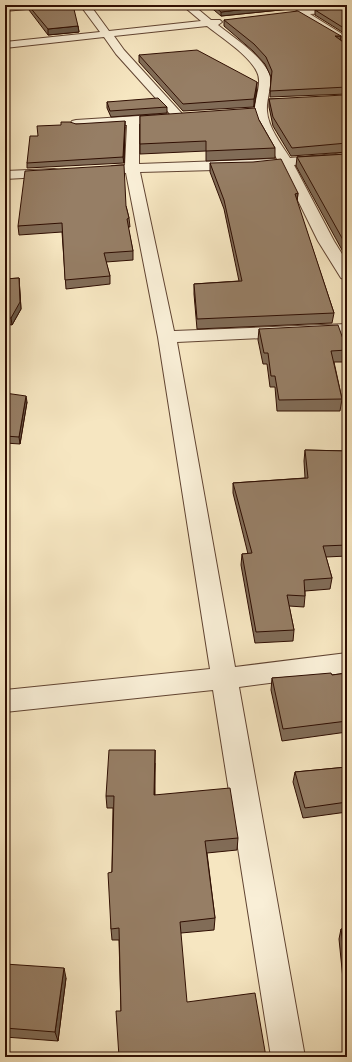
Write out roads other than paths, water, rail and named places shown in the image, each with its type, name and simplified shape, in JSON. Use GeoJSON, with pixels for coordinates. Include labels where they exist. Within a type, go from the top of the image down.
{"type":"FeatureCollection","features":[{"type":"Feature","properties":{"kind":"street"},"geometry":{"type":"LineString","coordinates":[[5,8],[37,5]]}},
{"type":"Feature","properties":{"kind":"street"},"geometry":{"type":"LineString","coordinates":[[76,124],[187,116],[120,52],[84,5]]}},
{"type":"Feature","properties":{"kind":"street"},"geometry":{"type":"LineString","coordinates":[[187,5],[249,56],[263,72],[266,128],[286,162],[326,241],[347,276]]}},
{"type":"Feature","properties":{"kind":"street"},"geometry":{"type":"LineString","coordinates":[[295,10],[347,9]]}},
{"type":"Feature","properties":{"kind":"street"},"geometry":{"type":"LineString","coordinates":[[295,10],[347,41]]}},
{"type":"Feature","properties":{"kind":"street"},"geometry":{"type":"LineString","coordinates":[[5,45],[108,35],[224,21]]}},
{"type":"Feature","properties":{"kind":"street"},"geometry":{"type":"LineString","coordinates":[[246,112],[265,106]]}},
{"type":"Feature","properties":{"kind":"street"},"geometry":{"type":"LineString","coordinates":[[133,121],[132,168],[167,337],[288,1057]]}},
{"type":"Feature","properties":{"kind":"street"},"geometry":{"type":"LineString","coordinates":[[108,170],[252,165],[347,157]]}},
{"type":"Feature","properties":{"kind":"street"},"geometry":{"type":"LineString","coordinates":[[5,176],[68,172]]}},
{"type":"Feature","properties":{"kind":"street"},"geometry":{"type":"LineString","coordinates":[[167,337],[347,329]]}},
{"type":"Feature","properties":{"kind":"street"},"geometry":{"type":"LineString","coordinates":[[5,700],[225,678],[347,663]]}}]}
